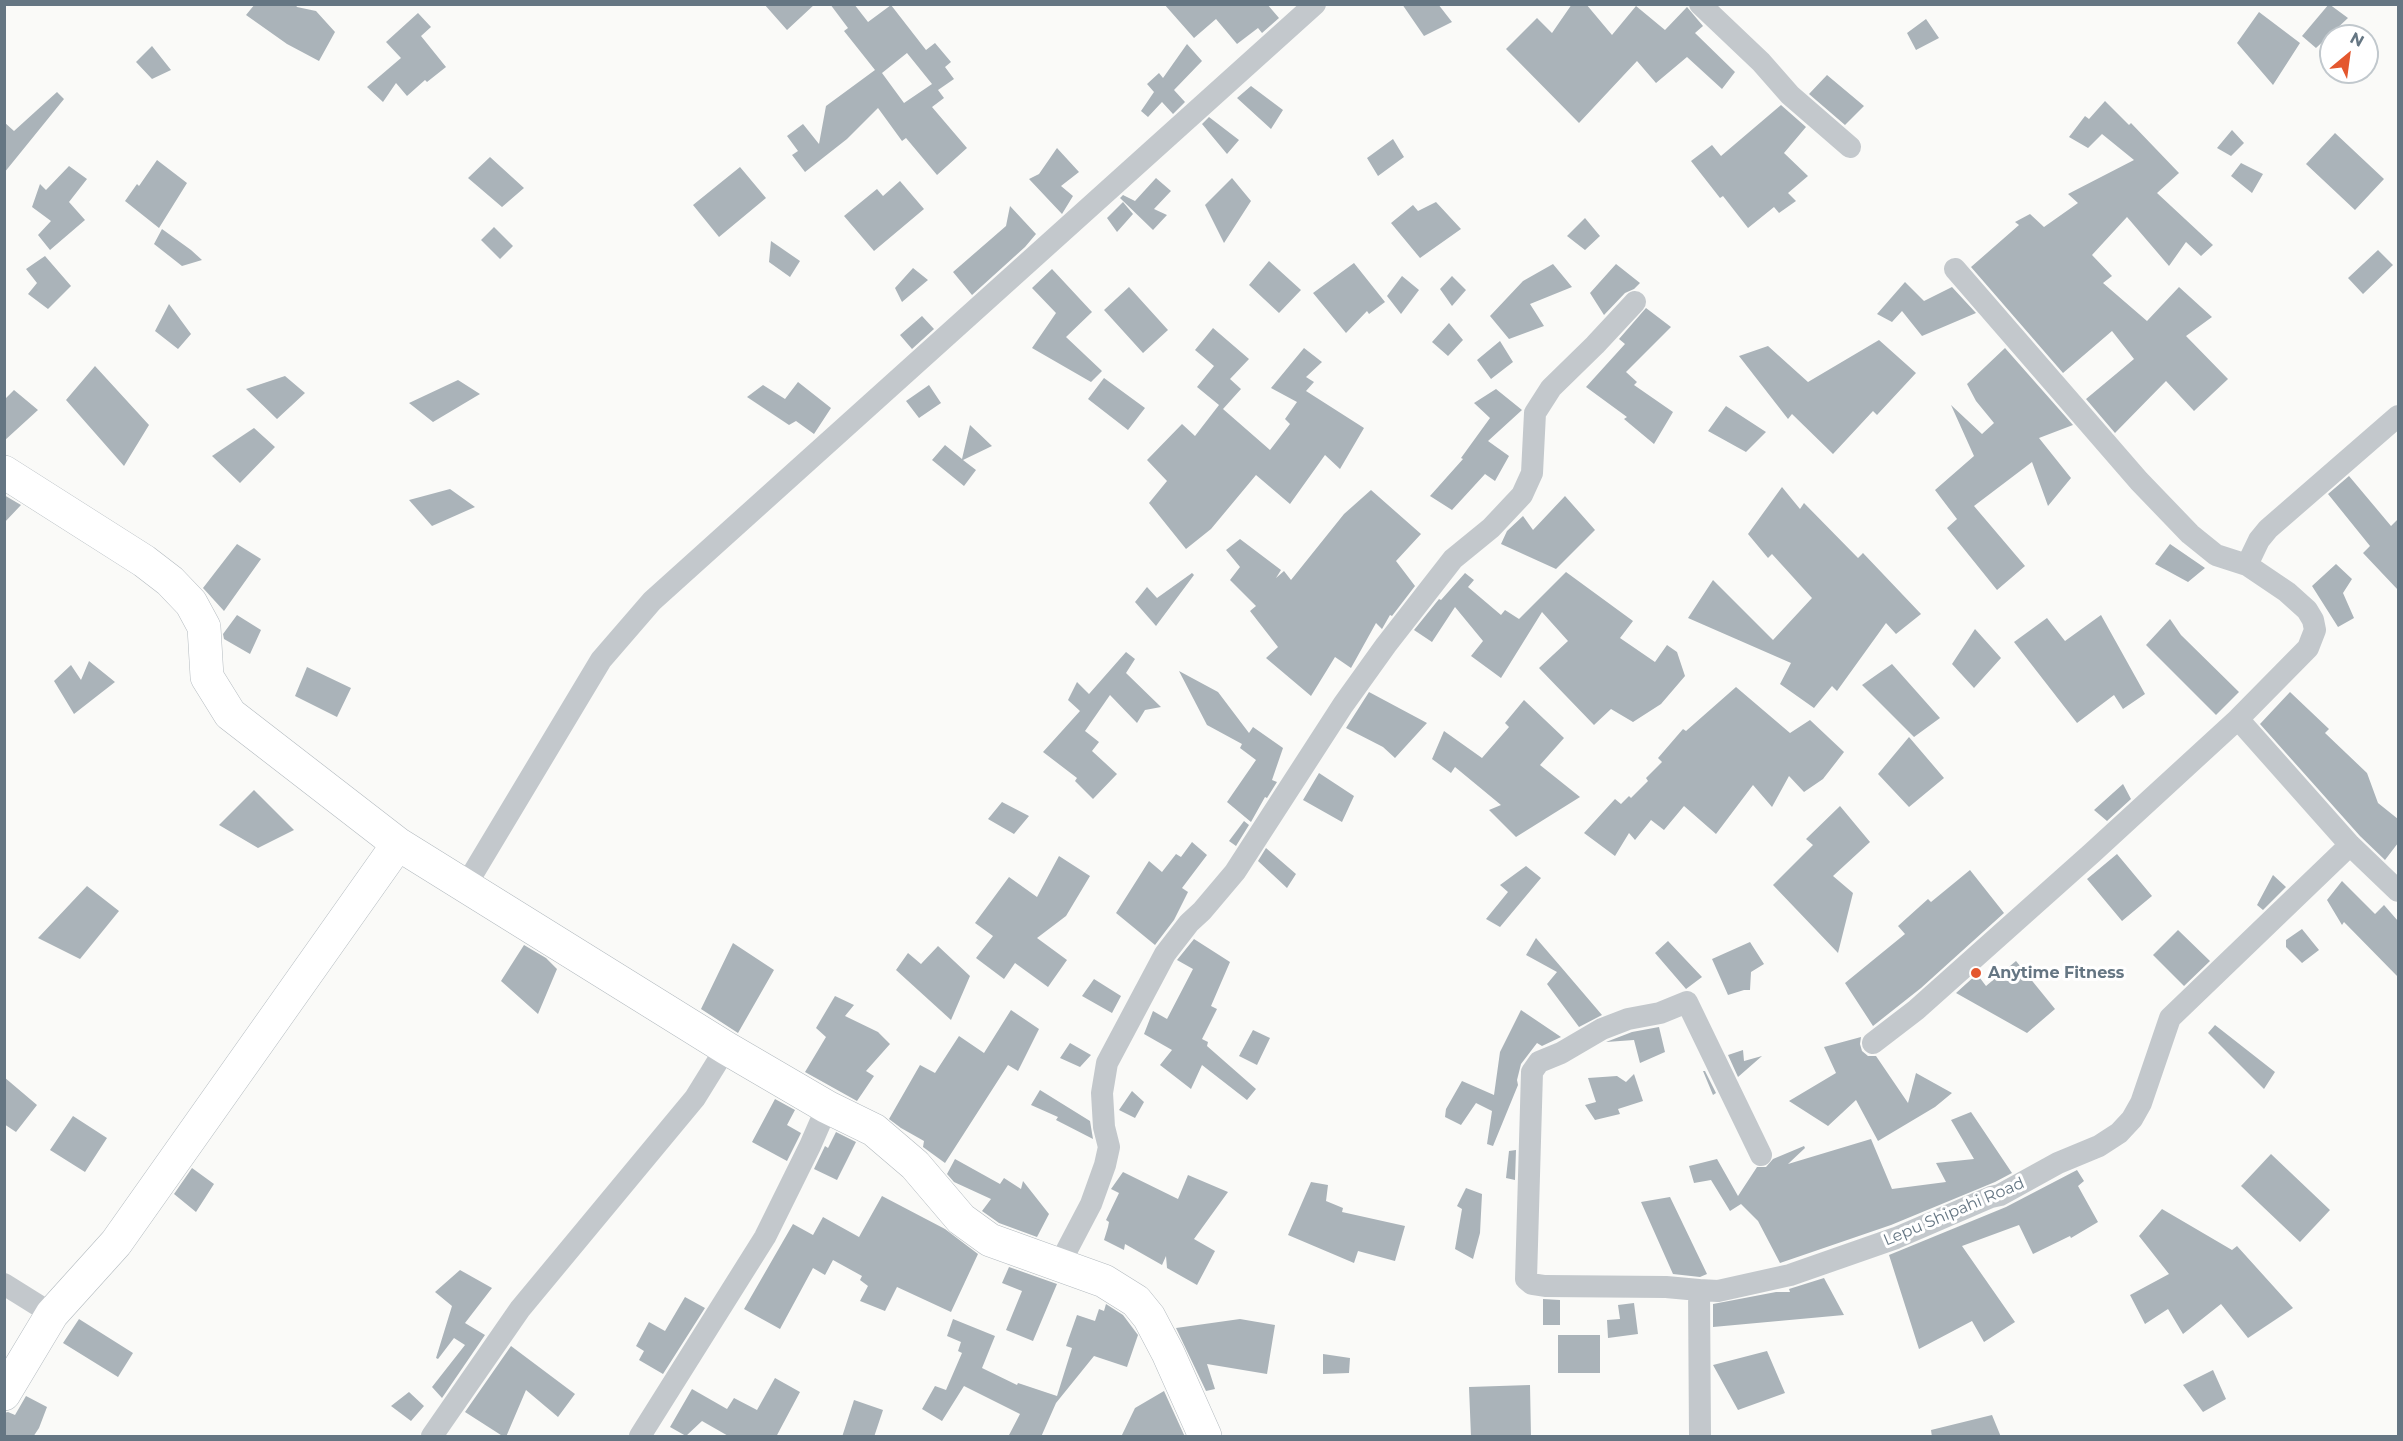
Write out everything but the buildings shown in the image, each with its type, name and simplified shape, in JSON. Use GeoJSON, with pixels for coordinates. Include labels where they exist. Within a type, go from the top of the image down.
{"type":"FeatureCollection","features":[{"type":"Feature","properties":{"kind":"street"},"geometry":{"type":"LineString","coordinates":[[1700,4],[1761,62],[1790,95],[1850,147]]}},
{"type":"Feature","properties":{"kind":"street"},"geometry":{"type":"LineString","coordinates":[[466,885],[601,660],[652,601],[1315,5]]}},
{"type":"Feature","properties":{"kind":"street"},"geometry":{"type":"LineString","coordinates":[[1873,1043],[1916,1010],[2238,719],[2308,648],[2315,630],[2313,620],[2307,610],[2288,592],[2247,566],[2216,555],[2190,534],[2139,481],[1954,270]]}},
{"type":"Feature","properties":{"kind":"street"},"geometry":{"type":"LineString","coordinates":[[1059,1265],[1091,1204],[1105,1165],[1109,1147],[1104,1127],[1102,1093],[1107,1063],[1166,954],[1189,923],[1202,911],[1242,862],[1343,705],[1386,645],[1454,559],[1491,528],[1522,495],[1532,473],[1535,413],[1551,388],[1635,302]]}},
{"type":"Feature","properties":{"kind":"street"},"geometry":{"type":"LineString","coordinates":[[2247,566],[2259,540],[2268,530],[2398,416]]}},
{"type":"Feature","properties":{"kind":"street"},"geometry":{"type":"LineString","coordinates":[[4,472],[144,561],[170,581],[191,603],[204,627],[207,677],[230,714],[398,844],[726,1048],[827,1107],[874,1130],[915,1165],[961,1219],[990,1240],[1104,1281],[1136,1301],[1149,1317],[1168,1353],[1205,1437]]}},
{"type":"Feature","properties":{"kind":"street"},"geometry":{"type":"LineString","coordinates":[[2238,719],[2350,845],[2398,890]]}},
{"type":"Feature","properties":{"kind":"street"},"geometry":{"type":"LineString","coordinates":[[4,1394],[52,1314],[116,1243],[398,844]]}},
{"type":"Feature","properties":{"kind":"street","name":"Lepu Shipahi Road"},"geometry":{"type":"LineString","coordinates":[[1761,1155],[1687,1002],[1660,1013],[1628,1019],[1602,1029],[1561,1053],[1539,1062],[1532,1072],[1526,1279],[1532,1284],[1545,1286],[1666,1287],[1718,1291],[1790,1275],[1896,1238],[1991,1197],[2000,1196],[2058,1163],[2099,1146],[2119,1133],[2132,1119],[2141,1103],[2170,1018],[2350,845]]}},
{"type":"Feature","properties":{"kind":"street"},"geometry":{"type":"LineString","coordinates":[[432,1437],[520,1308],[695,1098],[726,1048]]}},
{"type":"Feature","properties":{"kind":"street"},"geometry":{"type":"LineString","coordinates":[[640,1437],[765,1237],[827,1107]]}},
{"type":"Feature","properties":{"kind":"street"},"geometry":{"type":"LineString","coordinates":[[4,1284],[52,1314]]}},
{"type":"Feature","properties":{"kind":"street"},"geometry":{"type":"LineString","coordinates":[[1699,1290],[1700,1437]]}},
{"type":"Feature","properties":{"kind":"place","name":"Anytime Fitness"},"geometry":{"type":"Point","coordinates":[1976,973]}}]}
